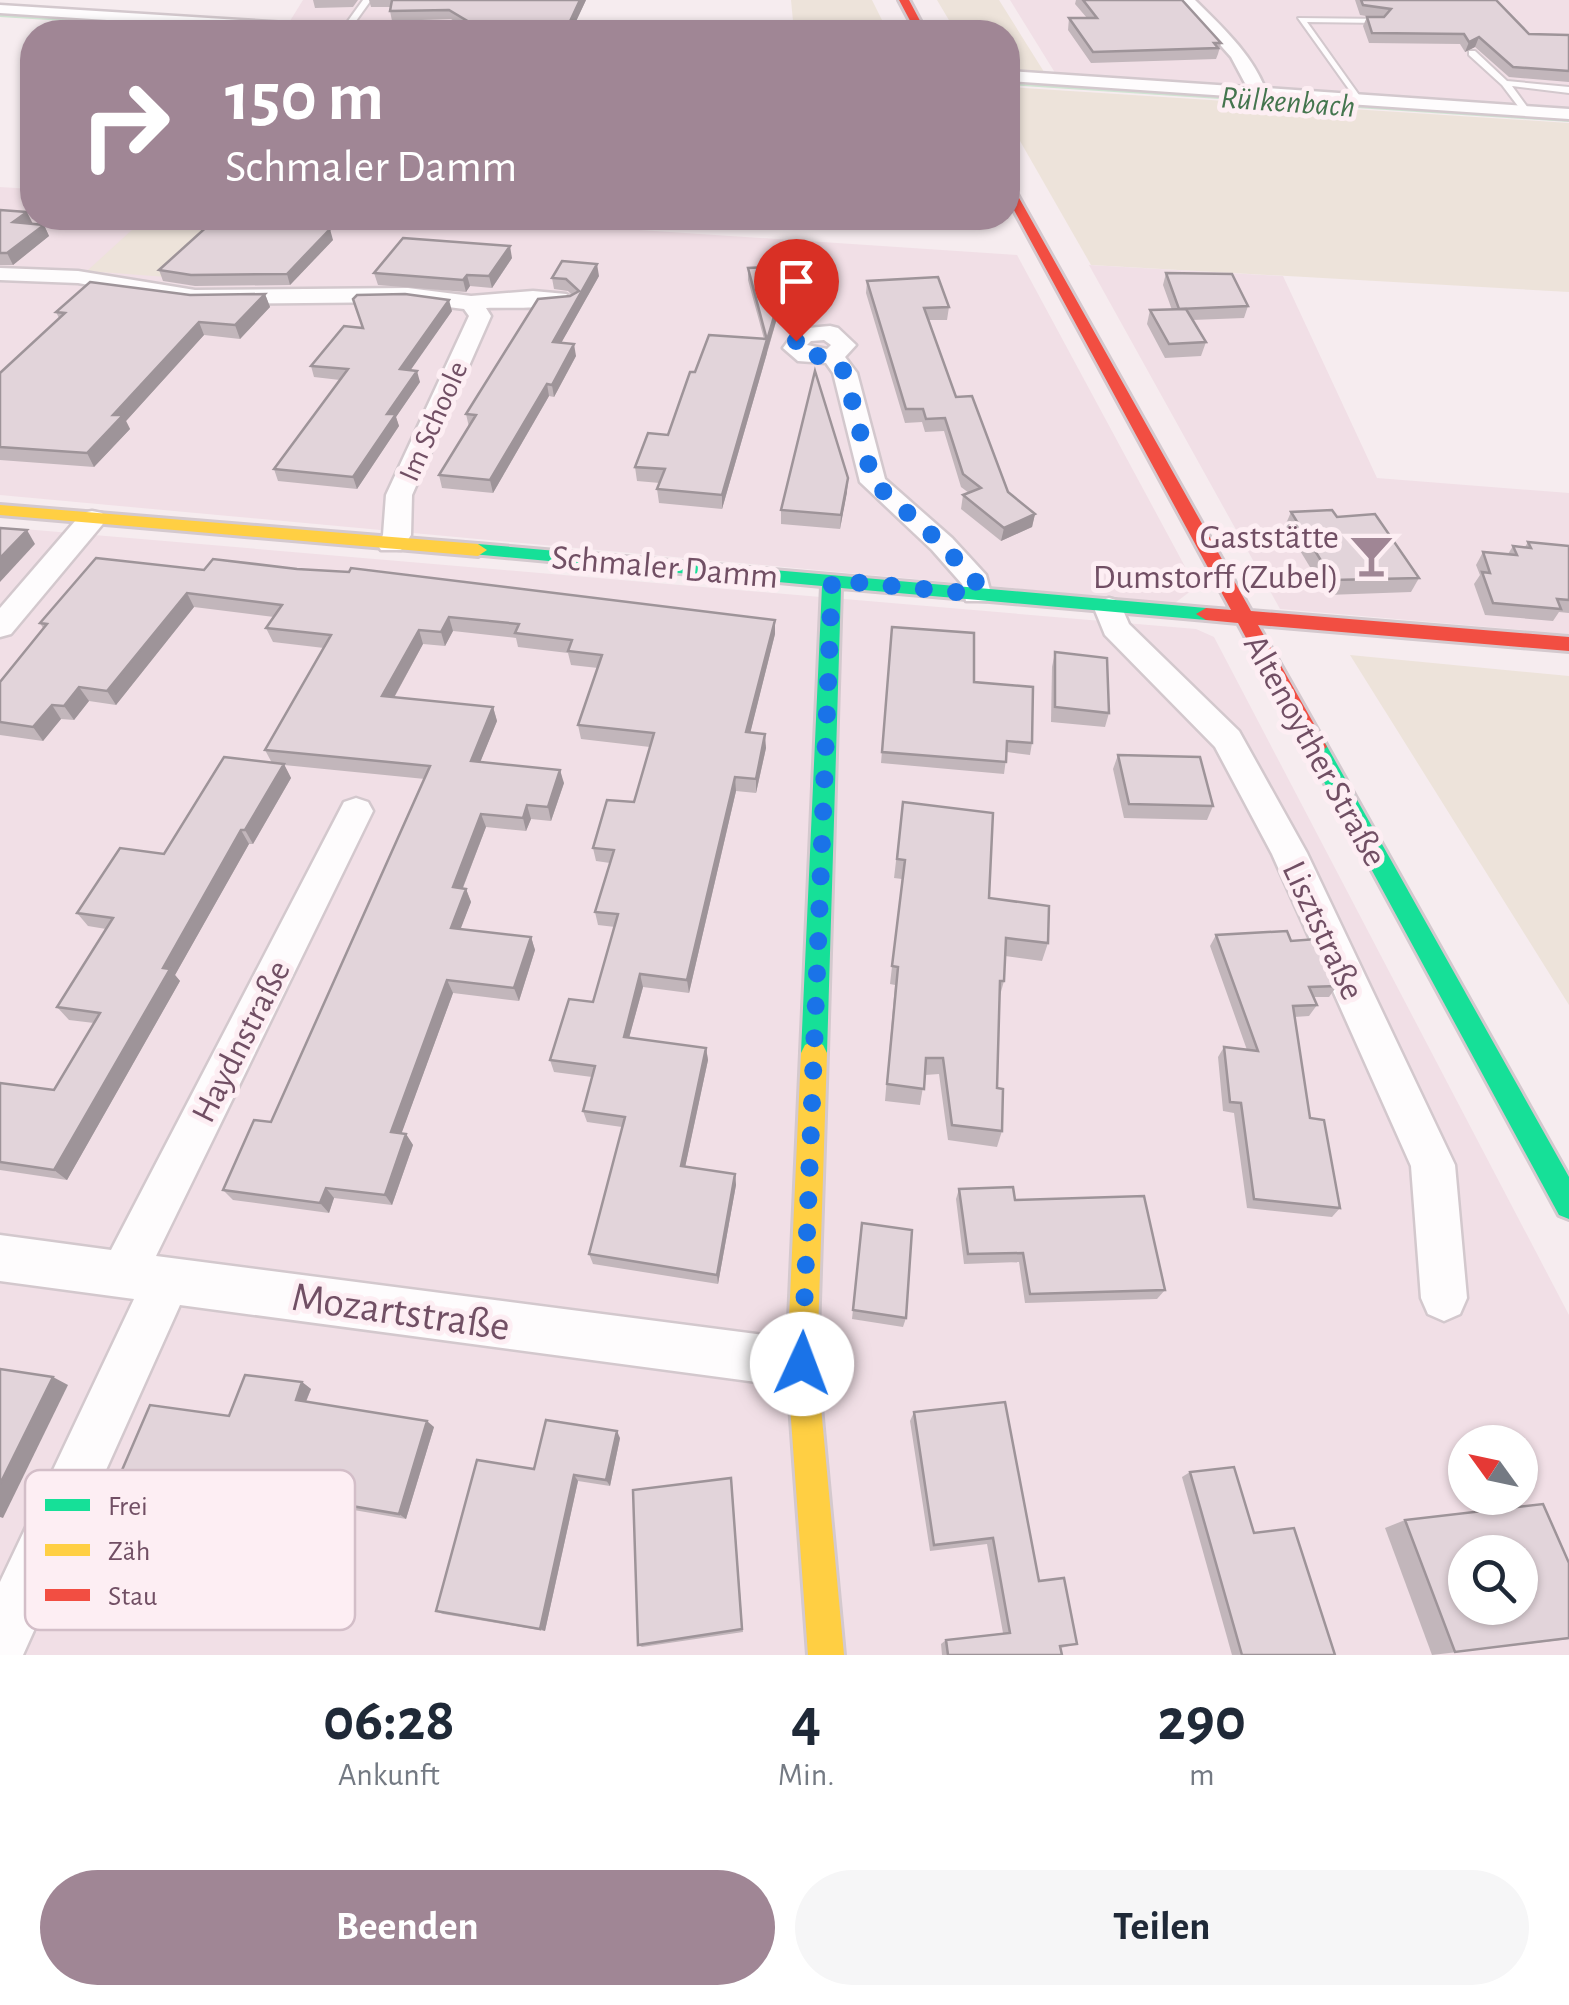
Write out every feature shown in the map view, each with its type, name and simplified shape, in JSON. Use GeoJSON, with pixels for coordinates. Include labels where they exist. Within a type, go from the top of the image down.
{"type":"FeatureCollection","features":[{"type":"Feature","properties":{"kind":"street"},"geometry":{"type":"LineString","coordinates":[[1186,0],[1241,56],[1250,68],[1258,93]]}},
{"type":"Feature","properties":{"kind":"street"},"geometry":{"type":"LineString","coordinates":[[0,9],[165,20]]}},
{"type":"Feature","properties":{"kind":"street"},"geometry":{"type":"LineString","coordinates":[[1020,77],[1569,114]]}},
{"type":"Feature","properties":{"kind":"street","name":"Altenoyther Straße"},"geometry":{"type":"LineString","coordinates":[[1020,211],[1569,1205]]}},
{"type":"Feature","properties":{"kind":"street"},"geometry":{"type":"LineString","coordinates":[[0,274],[78,277],[195,297],[408,296],[470,304],[533,298],[566,301]]}},
{"type":"Feature","properties":{"kind":"street","name":"Im Schoole"},"geometry":{"type":"LineString","coordinates":[[391,544],[396,536],[399,495],[480,316],[470,304]]}},
{"type":"Feature","properties":{"kind":"street"},"geometry":{"type":"LineString","coordinates":[[832,356],[845,373],[873,482],[942,544],[976,582],[976,594]]}},
{"type":"Feature","properties":{"kind":"street","name":"Schmaler Damm"},"geometry":{"type":"LineString","coordinates":[[0,510],[832,580],[1109,608],[1569,644]]}},
{"type":"Feature","properties":{"kind":"street"},"geometry":{"type":"LineString","coordinates":[[0,627],[92,519]]}},
{"type":"Feature","properties":{"kind":"street"},"geometry":{"type":"LineString","coordinates":[[826,1655],[802,1364],[832,580]]}},
{"type":"Feature","properties":{"kind":"street","name":"Lisztstraße"},"geometry":{"type":"LineString","coordinates":[[1109,608],[1116,628],[1227,740],[1289,853],[1433,1165],[1444,1298]]}},
{"type":"Feature","properties":{"kind":"street","name":"Haydnstraße"},"geometry":{"type":"LineString","coordinates":[[69,1470],[146,1275],[356,811]]}},
{"type":"Feature","properties":{"kind":"street","name":"Mozartstraße"},"geometry":{"type":"LineString","coordinates":[[0,1258],[802,1364]]}},
{"type":"Feature","properties":{"kind":"street","name":"Haydnstraße"},"geometry":{"type":"LineString","coordinates":[[0,1643],[25,1580]]}},
{"type":"Feature","properties":{"kind":"lane"},"geometry":{"type":"LineString","coordinates":[[1362,100],[1301,20],[1381,21]]}},
{"type":"Feature","properties":{"kind":"lane"},"geometry":{"type":"LineString","coordinates":[[1472,53],[1505,82],[1527,112]]}},
{"type":"Feature","properties":{"kind":"lane"},"geometry":{"type":"LineString","coordinates":[[1505,82],[1569,90]]}},
{"type":"Feature","properties":{"kind":"shaded area"},"geometry":{"type":"Polygon","coordinates":[[[303,0],[507,0],[498,20],[291,20],[303,0]]]}},
{"type":"Feature","properties":{"kind":"shaded area"},"geometry":{"type":"Polygon","coordinates":[[[791,0],[872,0],[882,20],[793,20],[791,0]]]}},
{"type":"Feature","properties":{"kind":"shaded area"},"geometry":{"type":"Polygon","coordinates":[[[937,0],[999,0],[1012,20],[949,20],[937,0]]]}},
{"type":"Feature","properties":{"kind":"shaded area"},"geometry":{"type":"Polygon","coordinates":[[[1010,0],[1569,0],[1569,111],[1057,76],[1010,0]]]}},
{"type":"Feature","properties":{"kind":"shaded area"},"geometry":{"type":"Polygon","coordinates":[[[1020,34],[1046,75],[1020,74],[1020,34]]]}},
{"type":"Feature","properties":{"kind":"shaded area"},"geometry":{"type":"Polygon","coordinates":[[[1020,88],[1569,123],[1569,292],[1091,265],[1020,141],[1020,88]]]}},
{"type":"Feature","properties":{"kind":"shaded area"},"geometry":{"type":"Polygon","coordinates":[[[0,187],[20,188],[20,230],[640,230],[1017,255],[1196,587],[1175,603],[0,495],[0,187]]]}},
{"type":"Feature","properties":{"kind":"shaded area"},"geometry":{"type":"Polygon","coordinates":[[[132,230],[212,230],[166,277],[87,271],[132,230]]]}},
{"type":"Feature","properties":{"kind":"shaded area"},"geometry":{"type":"Polygon","coordinates":[[[1089,265],[1283,276],[1377,478],[1569,493],[1569,634],[1280,609],[1089,265]]]}},
{"type":"Feature","properties":{"kind":"shaded area"},"geometry":{"type":"Polygon","coordinates":[[[0,527],[1196,629],[1214,637],[1569,1315],[1569,1655],[0,1655],[0,527]]]}},
{"type":"Feature","properties":{"kind":"shaded area"},"geometry":{"type":"Polygon","coordinates":[[[1350,655],[1569,676],[1569,1005],[1350,655]]]}},
{"type":"Feature","properties":{"kind":"building"},"geometry":{"type":"Polygon","coordinates":[[[392,0],[580,0],[571,20],[466,20],[449,10],[390,11],[392,0]]]}},
{"type":"Feature","properties":{"kind":"building"},"geometry":{"type":"Polygon","coordinates":[[[1083,0],[1182,0],[1221,43],[1214,43],[1218,48],[1093,52],[1069,18],[1097,18],[1083,0]]]}},
{"type":"Feature","properties":{"kind":"building"},"geometry":{"type":"Polygon","coordinates":[[[1361,0],[1496,0],[1529,34],[1569,35],[1569,71],[1513,67],[1479,37],[1469,42],[1464,34],[1372,33],[1367,17],[1384,17],[1391,9],[1363,5],[1361,0]]]}},
{"type":"Feature","properties":{"kind":"building"},"geometry":{"type":"Polygon","coordinates":[[[0,210],[20,211],[20,217],[13,222],[20,223],[20,230],[37,230],[7,253],[0,253],[0,210]]]}},
{"type":"Feature","properties":{"kind":"building"},"geometry":{"type":"Polygon","coordinates":[[[203,230],[329,230],[287,274],[191,275],[159,270],[203,230]]]}},
{"type":"Feature","properties":{"kind":"building"},"geometry":{"type":"Polygon","coordinates":[[[403,238],[510,246],[489,276],[467,275],[463,280],[374,273],[403,238]]]}},
{"type":"Feature","properties":{"kind":"building"},"geometry":{"type":"Polygon","coordinates":[[[562,261],[597,264],[553,342],[574,344],[552,385],[547,384],[490,480],[439,475],[476,415],[466,414],[538,299],[570,296],[579,291],[566,279],[552,278],[562,261]]]}},
{"type":"Feature","properties":{"kind":"building"},"geometry":{"type":"Polygon","coordinates":[[[789,266],[767,340],[748,268],[789,266]]]}},
{"type":"Feature","properties":{"kind":"building"},"geometry":{"type":"Polygon","coordinates":[[[1166,273],[1232,274],[1248,306],[1179,309],[1166,273]]]}},
{"type":"Feature","properties":{"kind":"building"},"geometry":{"type":"Polygon","coordinates":[[[938,277],[949,307],[924,308],[956,397],[972,396],[1008,492],[1035,514],[1004,528],[963,495],[981,488],[963,474],[945,418],[926,419],[923,409],[906,409],[867,281],[938,277]]]}},
{"type":"Feature","properties":{"kind":"building"},"geometry":{"type":"Polygon","coordinates":[[[90,282],[190,295],[265,294],[235,325],[199,322],[113,415],[123,415],[87,453],[0,447],[0,373],[65,313],[56,312],[90,282]]]}},
{"type":"Feature","properties":{"kind":"building"},"geometry":{"type":"Polygon","coordinates":[[[405,294],[449,300],[400,369],[417,371],[387,414],[396,414],[353,477],[274,469],[348,369],[311,366],[344,326],[363,328],[353,299],[357,295],[405,294]]]}},
{"type":"Feature","properties":{"kind":"building"},"geometry":{"type":"Polygon","coordinates":[[[1186,309],[1206,342],[1169,344],[1150,310],[1186,309]]]}},
{"type":"Feature","properties":{"kind":"building"},"geometry":{"type":"Polygon","coordinates":[[[709,335],[767,339],[722,495],[657,489],[665,469],[635,467],[648,433],[668,435],[690,372],[695,372],[709,335]]]}},
{"type":"Feature","properties":{"kind":"building"},"geometry":{"type":"Polygon","coordinates":[[[815,371],[848,478],[841,515],[781,510],[815,371]]]}},
{"type":"Feature","properties":{"kind":"building"},"geometry":{"type":"Polygon","coordinates":[[[1332,510],[1337,517],[1375,514],[1419,578],[1333,580],[1291,512],[1332,510]]]}},
{"type":"Feature","properties":{"kind":"building"},"geometry":{"type":"Polygon","coordinates":[[[0,528],[27,530],[0,558],[0,528]]]}},
{"type":"Feature","properties":{"kind":"building"},"geometry":{"type":"Polygon","coordinates":[[[1528,542],[1569,546],[1569,600],[1557,599],[1561,609],[1493,603],[1482,572],[1490,573],[1483,552],[1517,555],[1513,546],[1531,548],[1528,542]]]}},
{"type":"Feature","properties":{"kind":"building"},"geometry":{"type":"Polygon","coordinates":[[[96,558],[204,570],[213,559],[297,569],[349,572],[351,568],[775,620],[746,732],[765,734],[756,779],[735,777],[687,980],[640,974],[624,1037],[706,1048],[681,1166],[735,1174],[717,1275],[589,1254],[625,1117],[583,1111],[595,1066],[550,1060],[569,999],[593,1002],[618,914],[595,912],[614,850],[593,848],[607,800],[634,802],[654,733],[578,725],[602,655],[568,651],[572,640],[515,633],[519,624],[449,617],[441,632],[419,630],[382,696],[493,707],[471,761],[560,770],[548,807],[527,805],[523,818],[481,814],[453,887],[466,889],[451,928],[531,937],[514,988],[447,980],[391,1132],[406,1134],[385,1195],[326,1188],[320,1203],[223,1190],[254,1120],[271,1122],[430,766],[265,750],[331,635],[266,628],[282,605],[187,593],[107,691],[79,687],[64,706],[52,705],[33,727],[0,722],[0,682],[47,624],[40,623],[96,558]]]}},
{"type":"Feature","properties":{"kind":"building"},"geometry":{"type":"Polygon","coordinates":[[[892,627],[974,633],[974,682],[1033,687],[1032,743],[1007,741],[1006,762],[882,752],[892,627]]]}},
{"type":"Feature","properties":{"kind":"building"},"geometry":{"type":"Polygon","coordinates":[[[1055,652],[1107,658],[1109,713],[1055,707],[1055,652]]]}},
{"type":"Feature","properties":{"kind":"building"},"geometry":{"type":"Polygon","coordinates":[[[1118,755],[1200,757],[1213,806],[1129,804],[1118,755]]]}},
{"type":"Feature","properties":{"kind":"building"},"geometry":{"type":"Polygon","coordinates":[[[224,757],[284,764],[245,830],[241,830],[163,968],[170,969],[54,1170],[0,1162],[0,1083],[54,1090],[100,1013],[57,1007],[113,918],[77,913],[120,848],[164,854],[224,757]]]}},
{"type":"Feature","properties":{"kind":"building"},"geometry":{"type":"Polygon","coordinates":[[[903,802],[993,813],[989,898],[1049,906],[1048,943],[1006,938],[1004,981],[1000,981],[997,1088],[1003,1089],[1002,1131],[952,1125],[943,1058],[926,1058],[924,1089],[887,1084],[898,967],[892,966],[905,860],[897,859],[903,802]]]}},
{"type":"Feature","properties":{"kind":"building"},"geometry":{"type":"Polygon","coordinates":[[[1287,931],[1291,941],[1317,939],[1337,986],[1309,987],[1317,1005],[1293,1006],[1310,1118],[1324,1120],[1340,1208],[1254,1199],[1241,1103],[1230,1102],[1224,1047],[1258,1051],[1216,935],[1287,931]]]}},
{"type":"Feature","properties":{"kind":"building"},"geometry":{"type":"Polygon","coordinates":[[[1013,1187],[1015,1200],[1144,1196],[1165,1290],[1030,1294],[1023,1253],[968,1254],[959,1189],[1013,1187]]]}},
{"type":"Feature","properties":{"kind":"building"},"geometry":{"type":"Polygon","coordinates":[[[862,1223],[912,1230],[906,1318],[853,1310],[862,1223]]]}},
{"type":"Feature","properties":{"kind":"building"},"geometry":{"type":"Polygon","coordinates":[[[0,1369],[53,1377],[0,1484],[0,1369]]]}},
{"type":"Feature","properties":{"kind":"building"},"geometry":{"type":"Polygon","coordinates":[[[245,1375],[302,1382],[296,1400],[427,1421],[399,1514],[355,1507],[355,1470],[122,1470],[150,1405],[229,1416],[245,1375]]]}},
{"type":"Feature","properties":{"kind":"building"},"geometry":{"type":"Polygon","coordinates":[[[1005,1402],[1039,1581],[1064,1578],[1077,1644],[1060,1646],[1062,1655],[948,1655],[946,1640],[1010,1633],[993,1538],[934,1545],[914,1412],[1005,1402]]]}},
{"type":"Feature","properties":{"kind":"building"},"geometry":{"type":"Polygon","coordinates":[[[546,1420],[617,1431],[606,1480],[574,1475],[540,1629],[436,1611],[477,1460],[534,1469],[546,1420]]]}},
{"type":"Feature","properties":{"kind":"building"},"geometry":{"type":"Polygon","coordinates":[[[1234,1467],[1254,1533],[1294,1528],[1335,1655],[1242,1655],[1190,1472],[1234,1467]]]}},
{"type":"Feature","properties":{"kind":"building"},"geometry":{"type":"Polygon","coordinates":[[[731,1478],[742,1629],[638,1645],[633,1490],[731,1478]]]}},
{"type":"Feature","properties":{"kind":"building"},"geometry":{"type":"Polygon","coordinates":[[[1543,1504],[1569,1563],[1569,1638],[1455,1652],[1405,1520],[1448,1515],[1538,1515],[1538,1505],[1543,1504]]]}},
{"type":"Feature","properties":{"kind":"waterway","name":"Rülkenbach"},"geometry":{"type":"LineString","coordinates":[[0,15],[76,20]]}},
{"type":"Feature","properties":{"kind":"waterway","name":"Rülkenbach"},"geometry":{"type":"LineString","coordinates":[[1020,84],[1569,120]]}},
{"type":"Feature","properties":{"kind":"traffic: fast"},"geometry":{"type":"LineString","coordinates":[[478,550],[1206,614]]}},
{"type":"Feature","properties":{"kind":"traffic: fast"},"geometry":{"type":"LineString","coordinates":[[814,1053],[832,580]]}},
{"type":"Feature","properties":{"kind":"traffic: fast"},"geometry":{"type":"LineString","coordinates":[[1316,747],[1569,1205]]}},
{"type":"Feature","properties":{"kind":"traffic: slow"},"geometry":{"type":"LineString","coordinates":[[0,510],[478,550]]}},
{"type":"Feature","properties":{"kind":"traffic: slow"},"geometry":{"type":"LineString","coordinates":[[814,1053],[802,1364],[826,1655]]}},
{"type":"Feature","properties":{"kind":"traffic: jam"},"geometry":{"type":"LineString","coordinates":[[904,0],[915,20]]}},
{"type":"Feature","properties":{"kind":"traffic: jam"},"geometry":{"type":"LineString","coordinates":[[1020,211],[1316,747]]}},
{"type":"Feature","properties":{"kind":"traffic: jam"},"geometry":{"type":"LineString","coordinates":[[1206,614],[1569,644]]}},
{"type":"Feature","properties":{"kind":"place","name":"Gaststätte Dumstorff (Zubel)"},"geometry":{"type":"Point","coordinates":[1372,556]}},
{"type":"Feature","properties":{"kind":"route"},"geometry":{"type":"LineString","coordinates":[[796,341],[795,348],[806,356],[832,356],[845,373],[873,482],[942,544],[976,582],[976,594],[832,580],[802,1364]]}}]}
